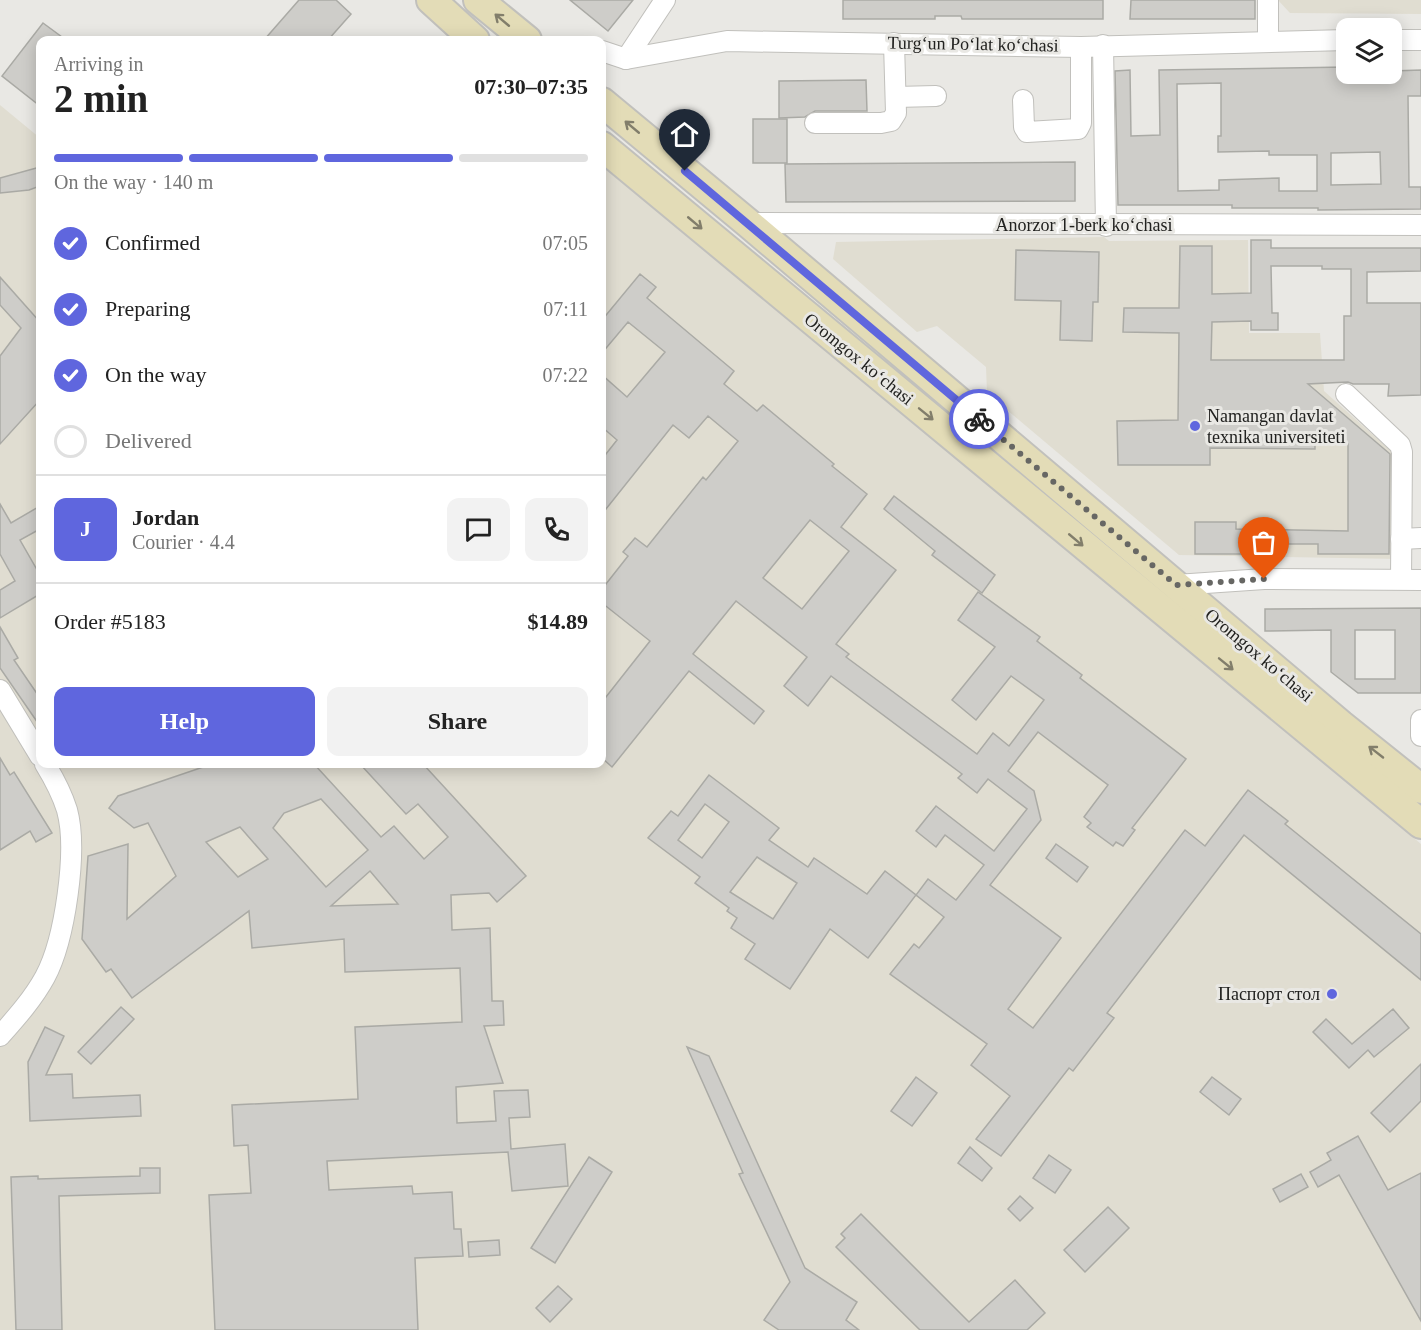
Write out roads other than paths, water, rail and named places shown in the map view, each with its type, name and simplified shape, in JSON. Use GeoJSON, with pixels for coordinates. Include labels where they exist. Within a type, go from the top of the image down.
{"type":"FeatureCollection","features":[{"type":"Feature","properties":{"kind":"main road"},"geometry":{"type":"LineString","coordinates":[[431,0],[472,36]]}},
{"type":"Feature","properties":{"kind":"main road"},"geometry":{"type":"LineString","coordinates":[[478,0],[522,36]]}},
{"type":"Feature","properties":{"kind":"main road","name":"Oromgox ko‘chasi"},"geometry":{"type":"LineString","coordinates":[[606,105],[1341,725],[1415,776]]}},
{"type":"Feature","properties":{"kind":"main road","name":"Oromgox ko‘chasi"},"geometry":{"type":"LineString","coordinates":[[606,149],[1421,824]]}},
{"type":"Feature","properties":{"kind":"street"},"geometry":{"type":"LineString","coordinates":[[1268,0],[1268,42]]}},
{"type":"Feature","properties":{"kind":"street"},"geometry":{"type":"LineString","coordinates":[[626,58],[661,2]]}},
{"type":"Feature","properties":{"kind":"street","name":"Turgʻun Poʻlat koʻchasi"},"geometry":{"type":"LineString","coordinates":[[606,52],[626,58],[727,41],[1081,46],[1336,40]]}},
{"type":"Feature","properties":{"kind":"street"},"geometry":{"type":"LineString","coordinates":[[1402,40],[1421,40]]}},
{"type":"Feature","properties":{"kind":"street"},"geometry":{"type":"LineString","coordinates":[[815,123],[891,121],[896,113],[894,43]]}},
{"type":"Feature","properties":{"kind":"street"},"geometry":{"type":"LineString","coordinates":[[1103,45],[1106,226]]}},
{"type":"Feature","properties":{"kind":"street"},"geometry":{"type":"LineString","coordinates":[[1023,100],[1024,127],[1027,132],[1078,129],[1081,123],[1081,46]]}},
{"type":"Feature","properties":{"kind":"street"},"geometry":{"type":"LineString","coordinates":[[896,97],[936,96]]}},
{"type":"Feature","properties":{"kind":"street","name":"Anorzor 1-berk koʻchasi"},"geometry":{"type":"LineString","coordinates":[[748,223],[1106,226],[1421,225]]}},
{"type":"Feature","properties":{"kind":"street"},"geometry":{"type":"LineString","coordinates":[[1346,394],[1400,445],[1403,458],[1401,579]]}},
{"type":"Feature","properties":{"kind":"street"},"geometry":{"type":"LineString","coordinates":[[1401,539],[1421,538]]}},
{"type":"Feature","properties":{"kind":"street"},"geometry":{"type":"LineString","coordinates":[[1151,602],[1176,585],[1264,579],[1421,580]]}},
{"type":"Feature","properties":{"kind":"street"},"geometry":{"type":"LineString","coordinates":[[0,690],[36,749]]}},
{"type":"Feature","properties":{"kind":"street"},"geometry":{"type":"LineString","coordinates":[[1420,720],[1421,736]]}},
{"type":"Feature","properties":{"kind":"street"},"geometry":{"type":"LineString","coordinates":[[0,1036],[46,976],[59,937],[68,891],[72,854],[67,810],[47,768]]}},
{"type":"Feature","properties":{"kind":"street"},"geometry":{"type":"LineString","coordinates":[[1381,793],[1415,776]]}},
{"type":"Feature","properties":{"kind":"place","name":"Namangan davlat texnika universiteti"},"geometry":{"type":"Point","coordinates":[1195,426]}},
{"type":"Feature","properties":{"kind":"place","name":"Паспорт стол"},"geometry":{"type":"Point","coordinates":[1332,994]}}]}
